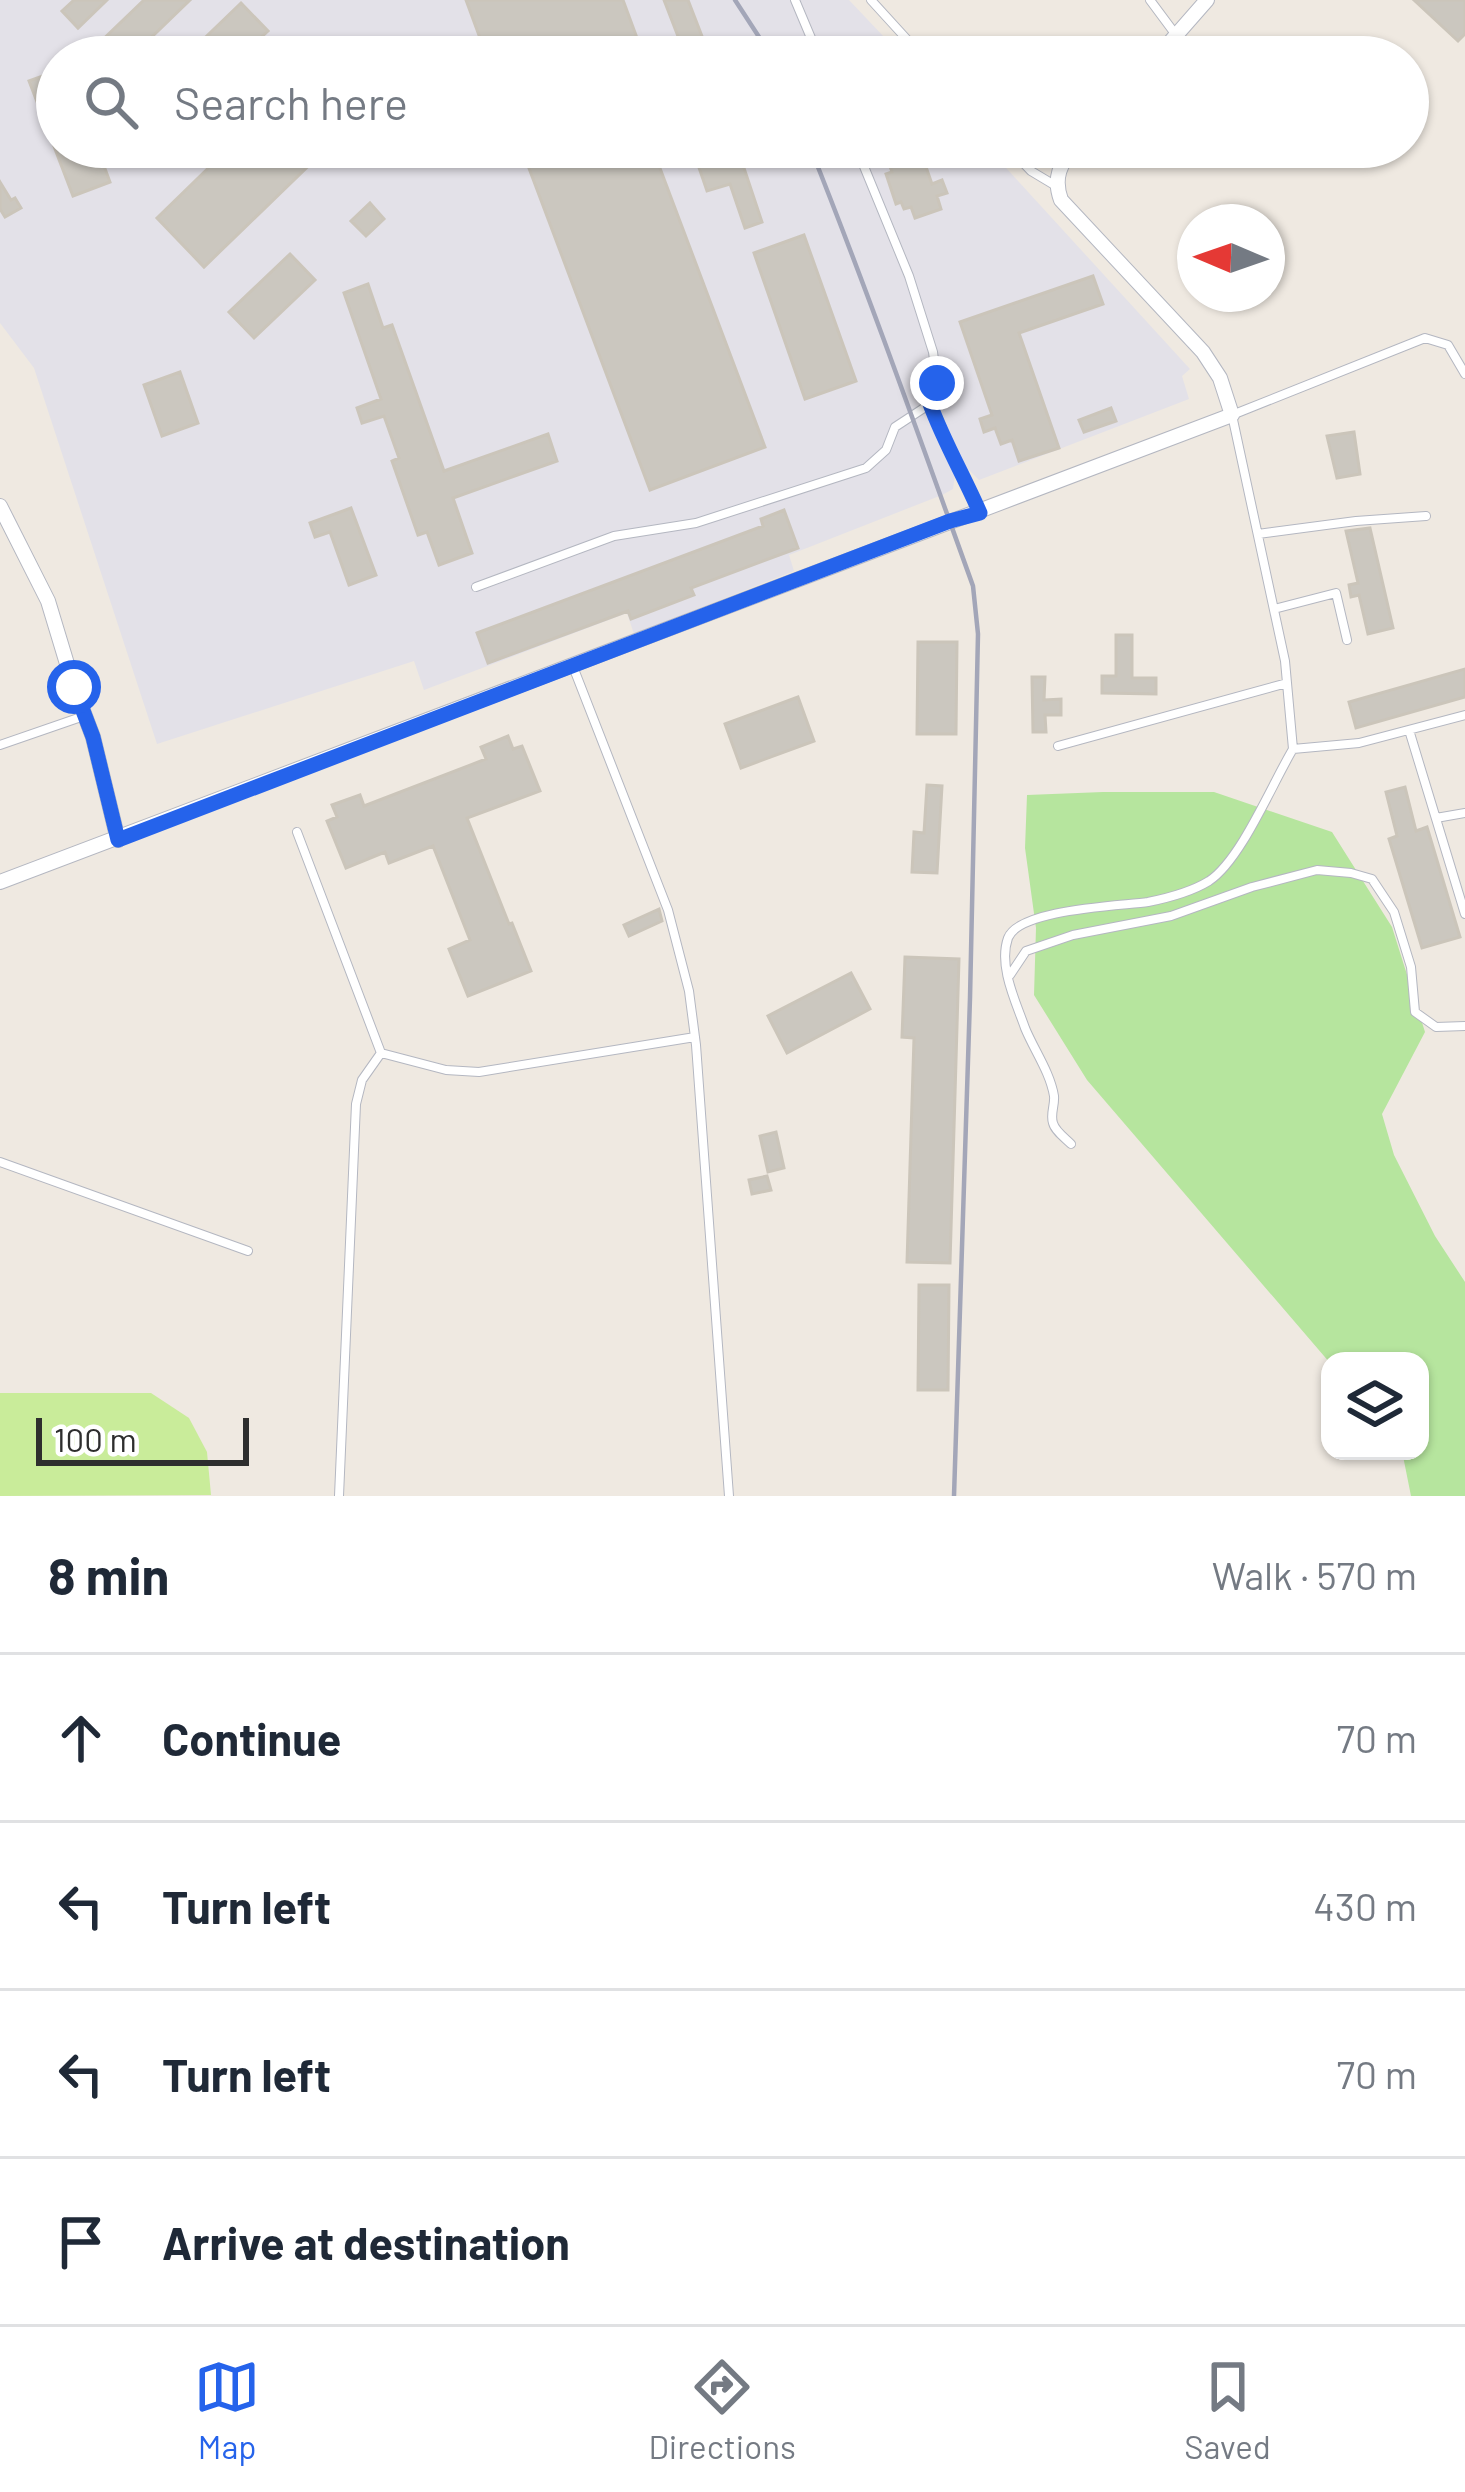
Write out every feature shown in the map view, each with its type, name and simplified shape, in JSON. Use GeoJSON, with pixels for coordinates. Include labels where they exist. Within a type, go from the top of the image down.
{"type":"FeatureCollection","features":[{"type":"Feature","properties":{"kind":"street"},"geometry":{"type":"LineString","coordinates":[[1176,35],[1207,0]]}},
{"type":"Feature","properties":{"kind":"street"},"geometry":{"type":"LineString","coordinates":[[0,883],[1232,415],[1220,378],[1203,352],[1061,200],[1056,186],[1061,168]]}},
{"type":"Feature","properties":{"kind":"street"},"geometry":{"type":"LineString","coordinates":[[0,506],[48,601],[86,716],[118,840]]}},
{"type":"Feature","properties":{"kind":"lane"},"geometry":{"type":"LineString","coordinates":[[795,0],[810,36]]}},
{"type":"Feature","properties":{"kind":"lane"},"geometry":{"type":"LineString","coordinates":[[871,0],[904,36]]}},
{"type":"Feature","properties":{"kind":"lane"},"geometry":{"type":"LineString","coordinates":[[1150,0],[1176,35]]}},
{"type":"Feature","properties":{"kind":"lane"},"geometry":{"type":"LineString","coordinates":[[476,587],[614,536],[696,523],[866,468],[886,450],[895,427],[930,404],[937,383],[933,352],[909,276],[865,168]]}},
{"type":"Feature","properties":{"kind":"lane"},"geometry":{"type":"LineString","coordinates":[[1027,168],[1056,186]]}},
{"type":"Feature","properties":{"kind":"lane"},"geometry":{"type":"LineString","coordinates":[[1071,1144],[1054,1127],[1055,1100],[1018,1008],[1009,976],[1007,940],[1026,922],[1046,916],[1153,901],[1208,881],[1239,847],[1293,749],[1274,608],[1232,415],[1425,338],[1448,345],[1465,374]]}},
{"type":"Feature","properties":{"kind":"lane"},"geometry":{"type":"LineString","coordinates":[[930,404],[980,513]]}},
{"type":"Feature","properties":{"kind":"lane"},"geometry":{"type":"LineString","coordinates":[[1258,534],[1426,516]]}},
{"type":"Feature","properties":{"kind":"lane"},"geometry":{"type":"LineString","coordinates":[[1274,608],[1336,593],[1347,640]]}},
{"type":"Feature","properties":{"kind":"lane"},"geometry":{"type":"LineString","coordinates":[[572,664],[668,910],[689,992],[729,1496]]}},
{"type":"Feature","properties":{"kind":"lane"},"geometry":{"type":"LineString","coordinates":[[1058,746],[1287,683]]}},
{"type":"Feature","properties":{"kind":"lane"},"geometry":{"type":"LineString","coordinates":[[1293,749],[1359,743],[1465,715]]}},
{"type":"Feature","properties":{"kind":"lane"},"geometry":{"type":"LineString","coordinates":[[0,745],[86,716]]}},
{"type":"Feature","properties":{"kind":"lane"},"geometry":{"type":"LineString","coordinates":[[1409,730],[1465,914]]}},
{"type":"Feature","properties":{"kind":"lane"},"geometry":{"type":"LineString","coordinates":[[1436,818],[1465,813]]}},
{"type":"Feature","properties":{"kind":"lane"},"geometry":{"type":"LineString","coordinates":[[297,832],[381,1053]]}},
{"type":"Feature","properties":{"kind":"lane"},"geometry":{"type":"LineString","coordinates":[[1009,976],[1027,951],[1073,935],[1172,916],[1317,870],[1352,873],[1372,879],[1394,912],[1411,967],[1415,1012],[1436,1027],[1465,1026]]}},
{"type":"Feature","properties":{"kind":"lane"},"geometry":{"type":"LineString","coordinates":[[381,1053],[446,1070],[479,1072],[695,1037]]}},
{"type":"Feature","properties":{"kind":"lane"},"geometry":{"type":"LineString","coordinates":[[339,1496],[356,1104],[362,1080],[381,1053]]}},
{"type":"Feature","properties":{"kind":"lane"},"geometry":{"type":"LineString","coordinates":[[0,1162],[248,1250]]}},
{"type":"Feature","properties":{"kind":"shaded area"},"geometry":{"type":"Polygon","coordinates":[[[0,0],[849,0],[883,36],[36,36],[36,168],[1006,168],[1190,369],[1182,376],[1189,399],[979,480],[969,470],[955,475],[953,489],[942,495],[789,555],[794,571],[634,634],[627,613],[424,690],[414,661],[157,744],[34,368],[0,323],[0,0]]]}},
{"type":"Feature","properties":{"kind":"green space"},"geometry":{"type":"Polygon","coordinates":[[[1214,792],[1332,832],[1392,927],[1425,1032],[1382,1114],[1394,1155],[1435,1236],[1465,1282],[1465,1496],[1411,1496],[1404,1460],[1429,1460],[1429,1352],[1321,1353],[1087,1080],[1034,995],[1036,928],[1025,848],[1027,795],[1214,792]]]}},
{"type":"Feature","properties":{"kind":"green space"},"geometry":{"type":"Polygon","coordinates":[[[0,1393],[151,1393],[189,1418],[207,1452],[211,1495],[0,1496],[0,1393]]]}},
{"type":"Feature","properties":{"kind":"building"},"geometry":{"type":"Polygon","coordinates":[[[74,0],[107,0],[78,28],[62,11],[74,0]]]}},
{"type":"Feature","properties":{"kind":"building"},"geometry":{"type":"Polygon","coordinates":[[[144,0],[190,0],[153,36],[106,36],[144,0]]]}},
{"type":"Feature","properties":{"kind":"building"},"geometry":{"type":"Polygon","coordinates":[[[466,0],[623,0],[636,36],[479,36],[466,0]]]}},
{"type":"Feature","properties":{"kind":"building"},"geometry":{"type":"Polygon","coordinates":[[[664,0],[688,0],[702,36],[678,36],[664,0]]]}},
{"type":"Feature","properties":{"kind":"building"},"geometry":{"type":"Polygon","coordinates":[[[1414,0],[1465,0],[1465,34],[1458,41],[1414,0]]]}},
{"type":"Feature","properties":{"kind":"building"},"geometry":{"type":"Polygon","coordinates":[[[241,3],[268,31],[263,36],[207,36],[241,3]]]}},
{"type":"Feature","properties":{"kind":"building"},"geometry":{"type":"Polygon","coordinates":[[[62,168],[105,168],[110,182],[73,196],[62,168]]]}},
{"type":"Feature","properties":{"kind":"building"},"geometry":{"type":"Polygon","coordinates":[[[208,168],[306,168],[204,267],[157,218],[208,168]]]}},
{"type":"Feature","properties":{"kind":"building"},"geometry":{"type":"Polygon","coordinates":[[[529,168],[660,168],[765,447],[650,490],[529,168]]]}},
{"type":"Feature","properties":{"kind":"building"},"geometry":{"type":"Polygon","coordinates":[[[699,168],[744,168],[762,222],[745,228],[730,184],[707,191],[699,168]]]}},
{"type":"Feature","properties":{"kind":"building"},"geometry":{"type":"Polygon","coordinates":[[[891,168],[926,168],[932,184],[942,180],[947,193],[937,196],[941,209],[915,218],[911,207],[896,204],[886,174],[891,168]]]}},
{"type":"Feature","properties":{"kind":"building"},"geometry":{"type":"Polygon","coordinates":[[[0,182],[21,208],[5,217],[0,209],[0,182]]]}},
{"type":"Feature","properties":{"kind":"building"},"geometry":{"type":"Polygon","coordinates":[[[370,203],[384,219],[366,236],[351,221],[370,203]]]}},
{"type":"Feature","properties":{"kind":"building"},"geometry":{"type":"Polygon","coordinates":[[[804,235],[856,381],[805,399],[754,253],[804,235]]]}},
{"type":"Feature","properties":{"kind":"building"},"geometry":{"type":"Polygon","coordinates":[[[290,254],[315,280],[254,338],[229,312],[290,254]]]}},
{"type":"Feature","properties":{"kind":"building"},"geometry":{"type":"Polygon","coordinates":[[[1093,276],[1103,304],[1019,333],[1059,448],[1019,461],[1012,440],[1001,444],[995,428],[984,432],[980,419],[992,415],[960,322],[1093,276]]]}},
{"type":"Feature","properties":{"kind":"building"},"geometry":{"type":"Polygon","coordinates":[[[368,284],[383,328],[392,325],[444,471],[548,434],[557,461],[453,498],[472,553],[439,565],[427,532],[418,535],[392,461],[399,458],[384,416],[362,423],[357,408],[381,399],[344,293],[368,284]]]}},
{"type":"Feature","properties":{"kind":"building"},"geometry":{"type":"Polygon","coordinates":[[[180,372],[198,423],[162,436],[144,385],[180,372]]]}},
{"type":"Feature","properties":{"kind":"building"},"geometry":{"type":"Polygon","coordinates":[[[1111,408],[1116,421],[1084,432],[1079,420],[1111,408]]]}},
{"type":"Feature","properties":{"kind":"building"},"geometry":{"type":"Polygon","coordinates":[[[1354,432],[1360,474],[1337,478],[1327,436],[1354,432]]]}},
{"type":"Feature","properties":{"kind":"building"},"geometry":{"type":"Polygon","coordinates":[[[351,508],[376,575],[349,585],[330,532],[315,537],[310,523],[351,508]]]}},
{"type":"Feature","properties":{"kind":"building"},"geometry":{"type":"Polygon","coordinates":[[[784,510],[798,548],[691,588],[694,595],[631,619],[628,611],[488,663],[477,633],[763,526],[761,519],[784,510]]]}},
{"type":"Feature","properties":{"kind":"building"},"geometry":{"type":"Polygon","coordinates":[[[1370,528],[1393,628],[1368,634],[1359,595],[1351,597],[1349,585],[1358,583],[1346,531],[1370,528]]]}},
{"type":"Feature","properties":{"kind":"building"},"geometry":{"type":"Polygon","coordinates":[[[1116,635],[1132,635],[1132,678],[1156,678],[1156,694],[1102,693],[1102,676],[1116,676],[1116,635]]]}},
{"type":"Feature","properties":{"kind":"building"},"geometry":{"type":"Polygon","coordinates":[[[918,642],[957,642],[956,734],[917,734],[918,642]]]}},
{"type":"Feature","properties":{"kind":"building"},"geometry":{"type":"Polygon","coordinates":[[[1465,669],[1465,697],[1356,728],[1349,702],[1465,669]]]}},
{"type":"Feature","properties":{"kind":"building"},"geometry":{"type":"Polygon","coordinates":[[[1032,677],[1045,677],[1044,700],[1061,699],[1061,715],[1045,715],[1046,732],[1033,732],[1032,677]]]}},
{"type":"Feature","properties":{"kind":"building"},"geometry":{"type":"Polygon","coordinates":[[[798,697],[814,741],[741,768],[725,724],[798,697]]]}},
{"type":"Feature","properties":{"kind":"building"},"geometry":{"type":"Polygon","coordinates":[[[508,736],[513,749],[522,746],[540,791],[467,818],[531,971],[468,996],[449,949],[470,940],[433,846],[389,863],[385,852],[346,868],[327,821],[337,817],[332,805],[360,795],[364,806],[486,759],[481,747],[508,736]]]}},
{"type":"Feature","properties":{"kind":"building"},"geometry":{"type":"Polygon","coordinates":[[[927,785],[942,786],[937,873],[912,872],[914,832],[924,833],[927,785]]]}},
{"type":"Feature","properties":{"kind":"building"},"geometry":{"type":"Polygon","coordinates":[[[1405,787],[1416,831],[1427,827],[1460,937],[1422,948],[1389,839],[1397,836],[1386,792],[1405,787]]]}},
{"type":"Feature","properties":{"kind":"building"},"geometry":{"type":"Polygon","coordinates":[[[659,909],[662,921],[629,936],[624,925],[659,909]]]}},
{"type":"Feature","properties":{"kind":"building"},"geometry":{"type":"Polygon","coordinates":[[[905,957],[959,959],[950,1263],[907,1262],[914,1038],[902,1037],[905,957]]]}},
{"type":"Feature","properties":{"kind":"building"},"geometry":{"type":"Polygon","coordinates":[[[851,973],[870,1009],[787,1053],[768,1016],[851,973]]]}},
{"type":"Feature","properties":{"kind":"building"},"geometry":{"type":"Polygon","coordinates":[[[776,1132],[784,1168],[768,1172],[760,1136],[776,1132]]]}},
{"type":"Feature","properties":{"kind":"building"},"geometry":{"type":"Polygon","coordinates":[[[767,1176],[771,1190],[752,1194],[749,1180],[767,1176]]]}},
{"type":"Feature","properties":{"kind":"building"},"geometry":{"type":"Polygon","coordinates":[[[919,1285],[949,1285],[948,1390],[918,1390],[919,1285]]]}},
{"type":"Feature","properties":{"kind":"railway"},"geometry":{"type":"LineString","coordinates":[[735,0],[758,36]]}},
{"type":"Feature","properties":{"kind":"railway"},"geometry":{"type":"LineString","coordinates":[[818,168],[973,586],[978,634],[954,1496]]}},
{"type":"Feature","properties":{"kind":"route"},"geometry":{"type":"LineString","coordinates":[[74,687],[93,737],[118,840],[980,513],[930,404],[937,383]]}}]}
